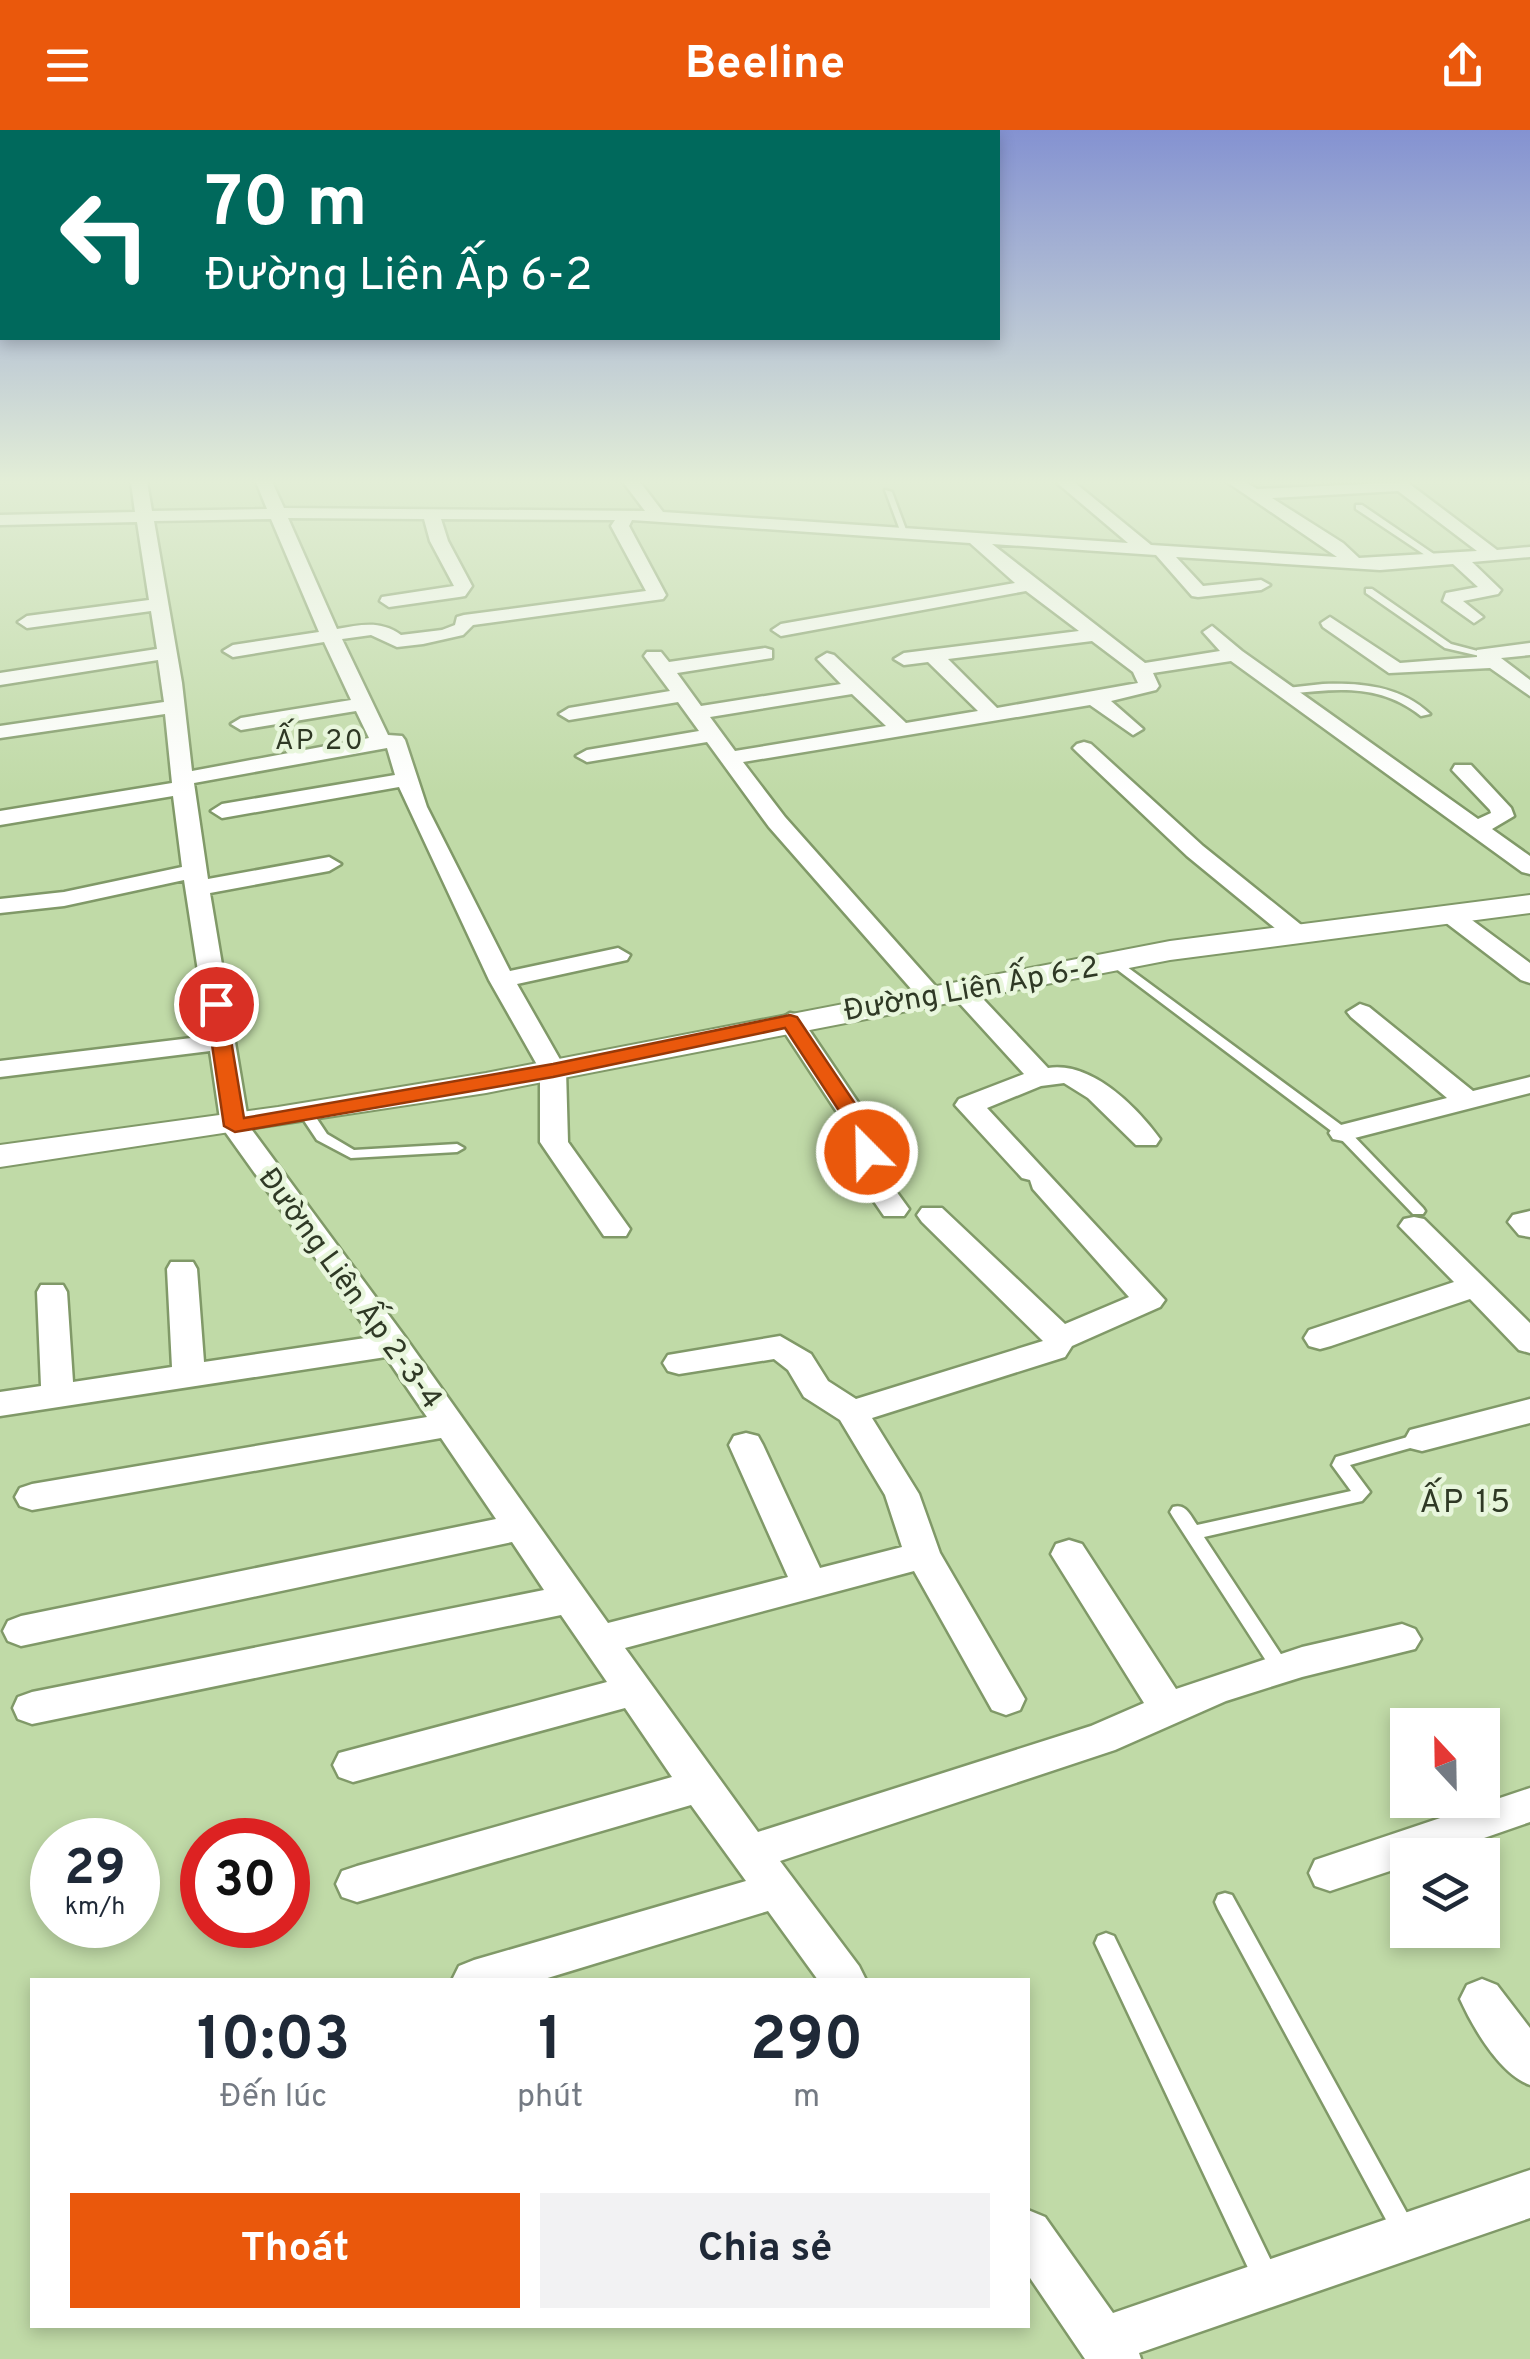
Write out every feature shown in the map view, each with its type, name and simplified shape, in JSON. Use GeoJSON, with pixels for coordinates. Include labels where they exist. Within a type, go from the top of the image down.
{"type":"FeatureCollection","features":[{"type":"Feature","properties":{"kind":"street","name":"Đường Liên Ấp 2-3-4"},"geometry":{"type":"LineString","coordinates":[[155,586],[235,1126],[394,1345],[632,1691],[843,1978]]}},
{"type":"Feature","properties":{"kind":"street"},"geometry":{"type":"LineString","coordinates":[[310,586],[382,743]]}},
{"type":"Feature","properties":{"kind":"street"},"geometry":{"type":"LineString","coordinates":[[388,601],[448,595],[464,586]]}},
{"type":"Feature","properties":{"kind":"street"},"geometry":{"type":"LineString","coordinates":[[233,651],[372,629],[397,641],[426,638],[454,633],[464,628],[464,621],[656,595],[651,586]]}},
{"type":"Feature","properties":{"kind":"street"},"geometry":{"type":"LineString","coordinates":[[782,630],[1025,586]]}},
{"type":"Feature","properties":{"kind":"street"},"geometry":{"type":"LineString","coordinates":[[730,758],[1149,686],[1141,669],[1032,586]]}},
{"type":"Feature","properties":{"kind":"street"},"geometry":{"type":"LineString","coordinates":[[1192,586],[1198,592],[1252,586]]}},
{"type":"Feature","properties":{"kind":"street"},"geometry":{"type":"LineString","coordinates":[[1474,617],[1452,597],[1492,590],[1486,586]]}},
{"type":"Feature","properties":{"kind":"street"},"geometry":{"type":"LineString","coordinates":[[27,622],[158,606]]}},
{"type":"Feature","properties":{"kind":"street"},"geometry":{"type":"LineString","coordinates":[[1330,623],[1378,660],[1396,668],[1489,658],[1530,649]]}},
{"type":"Feature","properties":{"kind":"street"},"geometry":{"type":"LineString","coordinates":[[1212,632],[1236,655],[1530,867]]}},
{"type":"Feature","properties":{"kind":"street"},"geometry":{"type":"LineString","coordinates":[[904,659],[1096,634]]}},
{"type":"Feature","properties":{"kind":"street"},"geometry":{"type":"LineString","coordinates":[[0,679],[166,652]]}},
{"type":"Feature","properties":{"kind":"street"},"geometry":{"type":"LineString","coordinates":[[765,654],[659,662],[777,822],[945,992],[1042,1078]]}},
{"type":"Feature","properties":{"kind":"street"},"geometry":{"type":"LineString","coordinates":[[932,655],[993,715]]}},
{"type":"Feature","properties":{"kind":"street"},"geometry":{"type":"LineString","coordinates":[[1141,669],[1236,655]]}},
{"type":"Feature","properties":{"kind":"street"},"geometry":{"type":"LineString","coordinates":[[1489,658],[1530,690]]}},
{"type":"Feature","properties":{"kind":"street"},"geometry":{"type":"LineString","coordinates":[[827,659],[902,730]]}},
{"type":"Feature","properties":{"kind":"street"},"geometry":{"type":"LineString","coordinates":[[569,714],[857,688]]}},
{"type":"Feature","properties":{"kind":"street"},"geometry":{"type":"LineString","coordinates":[[1094,698],[1134,729]]}},
{"type":"Feature","properties":{"kind":"street"},"geometry":{"type":"LineString","coordinates":[[241,724],[362,704]]}},
{"type":"Feature","properties":{"kind":"street"},"geometry":{"type":"LineString","coordinates":[[0,732],[174,706]]}},
{"type":"Feature","properties":{"kind":"street"},"geometry":{"type":"LineString","coordinates":[[586,756],[712,735]]}},
{"type":"Feature","properties":{"kind":"street"},"geometry":{"type":"LineString","coordinates":[[0,818],[395,740],[416,807],[502,980],[553,1070],[554,1142],[615,1228]]}},
{"type":"Feature","properties":{"kind":"street"},"geometry":{"type":"LineString","coordinates":[[1084,748],[1194,851],[1296,933]]}},
{"type":"Feature","properties":{"kind":"street"},"geometry":{"type":"LineString","coordinates":[[1463,770],[1500,808],[1502,816],[1479,827]]}},
{"type":"Feature","properties":{"kind":"street"},"geometry":{"type":"LineString","coordinates":[[222,812],[408,779]]}},
{"type":"Feature","properties":{"kind":"street"},"geometry":{"type":"LineString","coordinates":[[0,906],[329,864]]}},
{"type":"Feature","properties":{"kind":"street","name":"Đường Liên Ấp 6-2"},"geometry":{"type":"LineString","coordinates":[[0,1156],[235,1126],[553,1070],[790,1021],[1115,962],[1296,933],[1530,904]]}},
{"type":"Feature","properties":{"kind":"street"},"geometry":{"type":"LineString","coordinates":[[1449,914],[1530,975]]}},
{"type":"Feature","properties":{"kind":"street"},"geometry":{"type":"LineString","coordinates":[[502,980],[618,955]]}},
{"type":"Feature","properties":{"kind":"street"},"geometry":{"type":"LineString","coordinates":[[1360,1012],[1435,1078],[1469,1101]]}},
{"type":"Feature","properties":{"kind":"street"},"geometry":{"type":"LineString","coordinates":[[790,1021],[862,1129],[874,1181],[894,1210]]}},
{"type":"Feature","properties":{"kind":"street"},"geometry":{"type":"LineString","coordinates":[[0,1069],[222,1042]]}},
{"type":"Feature","properties":{"kind":"street"},"geometry":{"type":"LineString","coordinates":[[852,1412],[1054,1349],[1061,1338],[1149,1300],[969,1105],[1062,1074],[1081,1081],[1146,1138]]}},
{"type":"Feature","properties":{"kind":"street"},"geometry":{"type":"LineString","coordinates":[[1344,1133],[1530,1085]]}},
{"type":"Feature","properties":{"kind":"street"},"geometry":{"type":"LineString","coordinates":[[932,1215],[1061,1338]]}},
{"type":"Feature","properties":{"kind":"street"},"geometry":{"type":"LineString","coordinates":[[1416,1218],[1530,1342]]}},
{"type":"Feature","properties":{"kind":"street"},"geometry":{"type":"LineString","coordinates":[[1530,1220],[1523,1222],[1530,1228]]}},
{"type":"Feature","properties":{"kind":"street"},"geometry":{"type":"LineString","coordinates":[[182,1269],[189,1375]]}},
{"type":"Feature","properties":{"kind":"street"},"geometry":{"type":"LineString","coordinates":[[1320,1338],[1476,1286]]}},
{"type":"Feature","properties":{"kind":"street"},"geometry":{"type":"LineString","coordinates":[[52,1292],[58,1395]]}},
{"type":"Feature","properties":{"kind":"street"},"geometry":{"type":"LineString","coordinates":[[0,1404],[394,1345]]}},
{"type":"Feature","properties":{"kind":"street"},"geometry":{"type":"LineString","coordinates":[[679,1363],[764,1347],[783,1348],[800,1362],[816,1389],[852,1412],[902,1494],[923,1554],[1006,1699]]}},
{"type":"Feature","properties":{"kind":"street"},"geometry":{"type":"LineString","coordinates":[[1422,1439],[1530,1411]]}},
{"type":"Feature","properties":{"kind":"street"},"geometry":{"type":"LineString","coordinates":[[32,1496],[449,1425]]}},
{"type":"Feature","properties":{"kind":"street"},"geometry":{"type":"LineString","coordinates":[[746,1445],[810,1585]]}},
{"type":"Feature","properties":{"kind":"street"},"geometry":{"type":"LineString","coordinates":[[21,1631],[519,1527]]}},
{"type":"Feature","properties":{"kind":"street"},"geometry":{"type":"LineString","coordinates":[[598,1642],[923,1554]]}},
{"type":"Feature","properties":{"kind":"street"},"geometry":{"type":"LineString","coordinates":[[1069,1554],[1168,1710]]}},
{"type":"Feature","properties":{"kind":"street"},"geometry":{"type":"LineString","coordinates":[[32,1708],[569,1599]]}},
{"type":"Feature","properties":{"kind":"street"},"geometry":{"type":"LineString","coordinates":[[751,1852],[1101,1739],[1215,1688],[1402,1639]]}},
{"type":"Feature","properties":{"kind":"street"},"geometry":{"type":"LineString","coordinates":[[353,1766],[632,1691]]}},
{"type":"Feature","properties":{"kind":"street"},"geometry":{"type":"LineString","coordinates":[[357,1884],[700,1786]]}},
{"type":"Feature","properties":{"kind":"street"},"geometry":{"type":"LineString","coordinates":[[1330,1873],[1530,1805]]}},
{"type":"Feature","properties":{"kind":"street"},"geometry":{"type":"LineString","coordinates":[[481,1978],[778,1890]]}},
{"type":"Feature","properties":{"kind":"street"},"geometry":{"type":"LineString","coordinates":[[1482,1999],[1530,2064]]}},
{"type":"Feature","properties":{"kind":"street"},"geometry":{"type":"LineString","coordinates":[[1030,2237],[1109,2350],[1268,2284],[1530,2194]]}},
{"type":"Feature","properties":{"kind":"lane"},"geometry":{"type":"LineString","coordinates":[[1369,591],[1448,646],[1489,658]]}},
{"type":"Feature","properties":{"kind":"lane"},"geometry":{"type":"LineString","coordinates":[[1287,691],[1341,687],[1383,690],[1405,697],[1425,714]]}},
{"type":"Feature","properties":{"kind":"lane"},"geometry":{"type":"LineString","coordinates":[[1115,962],[1344,1133],[1416,1218]]}},
{"type":"Feature","properties":{"kind":"lane"},"geometry":{"type":"LineString","coordinates":[[306,1113],[322,1137],[352,1154],[457,1148]]}},
{"type":"Feature","properties":{"kind":"lane"},"geometry":{"type":"LineString","coordinates":[[1195,1532],[1356,1496],[1361,1492],[1342,1468],[1342,1461],[1422,1439]]}},
{"type":"Feature","properties":{"kind":"lane"},"geometry":{"type":"LineString","coordinates":[[1179,1512],[1281,1668]]}},
{"type":"Feature","properties":{"kind":"lane"},"geometry":{"type":"LineString","coordinates":[[1225,1902],[1408,2236]]}},
{"type":"Feature","properties":{"kind":"lane"},"geometry":{"type":"LineString","coordinates":[[1106,1943],[1268,2284]]}},
{"type":"Feature","properties":{"kind":"district","name":"ẤP 20"},"geometry":{"type":"Point","coordinates":[320,739]}},
{"type":"Feature","properties":{"kind":"district","name":"ẤP 15"},"geometry":{"type":"Point","coordinates":[1466,1501]}},
{"type":"Feature","properties":{"kind":"route"},"geometry":{"type":"LineString","coordinates":[[216,1004],[235,1126],[680,1046],[790,1021],[862,1129],[867,1152]]}}]}
